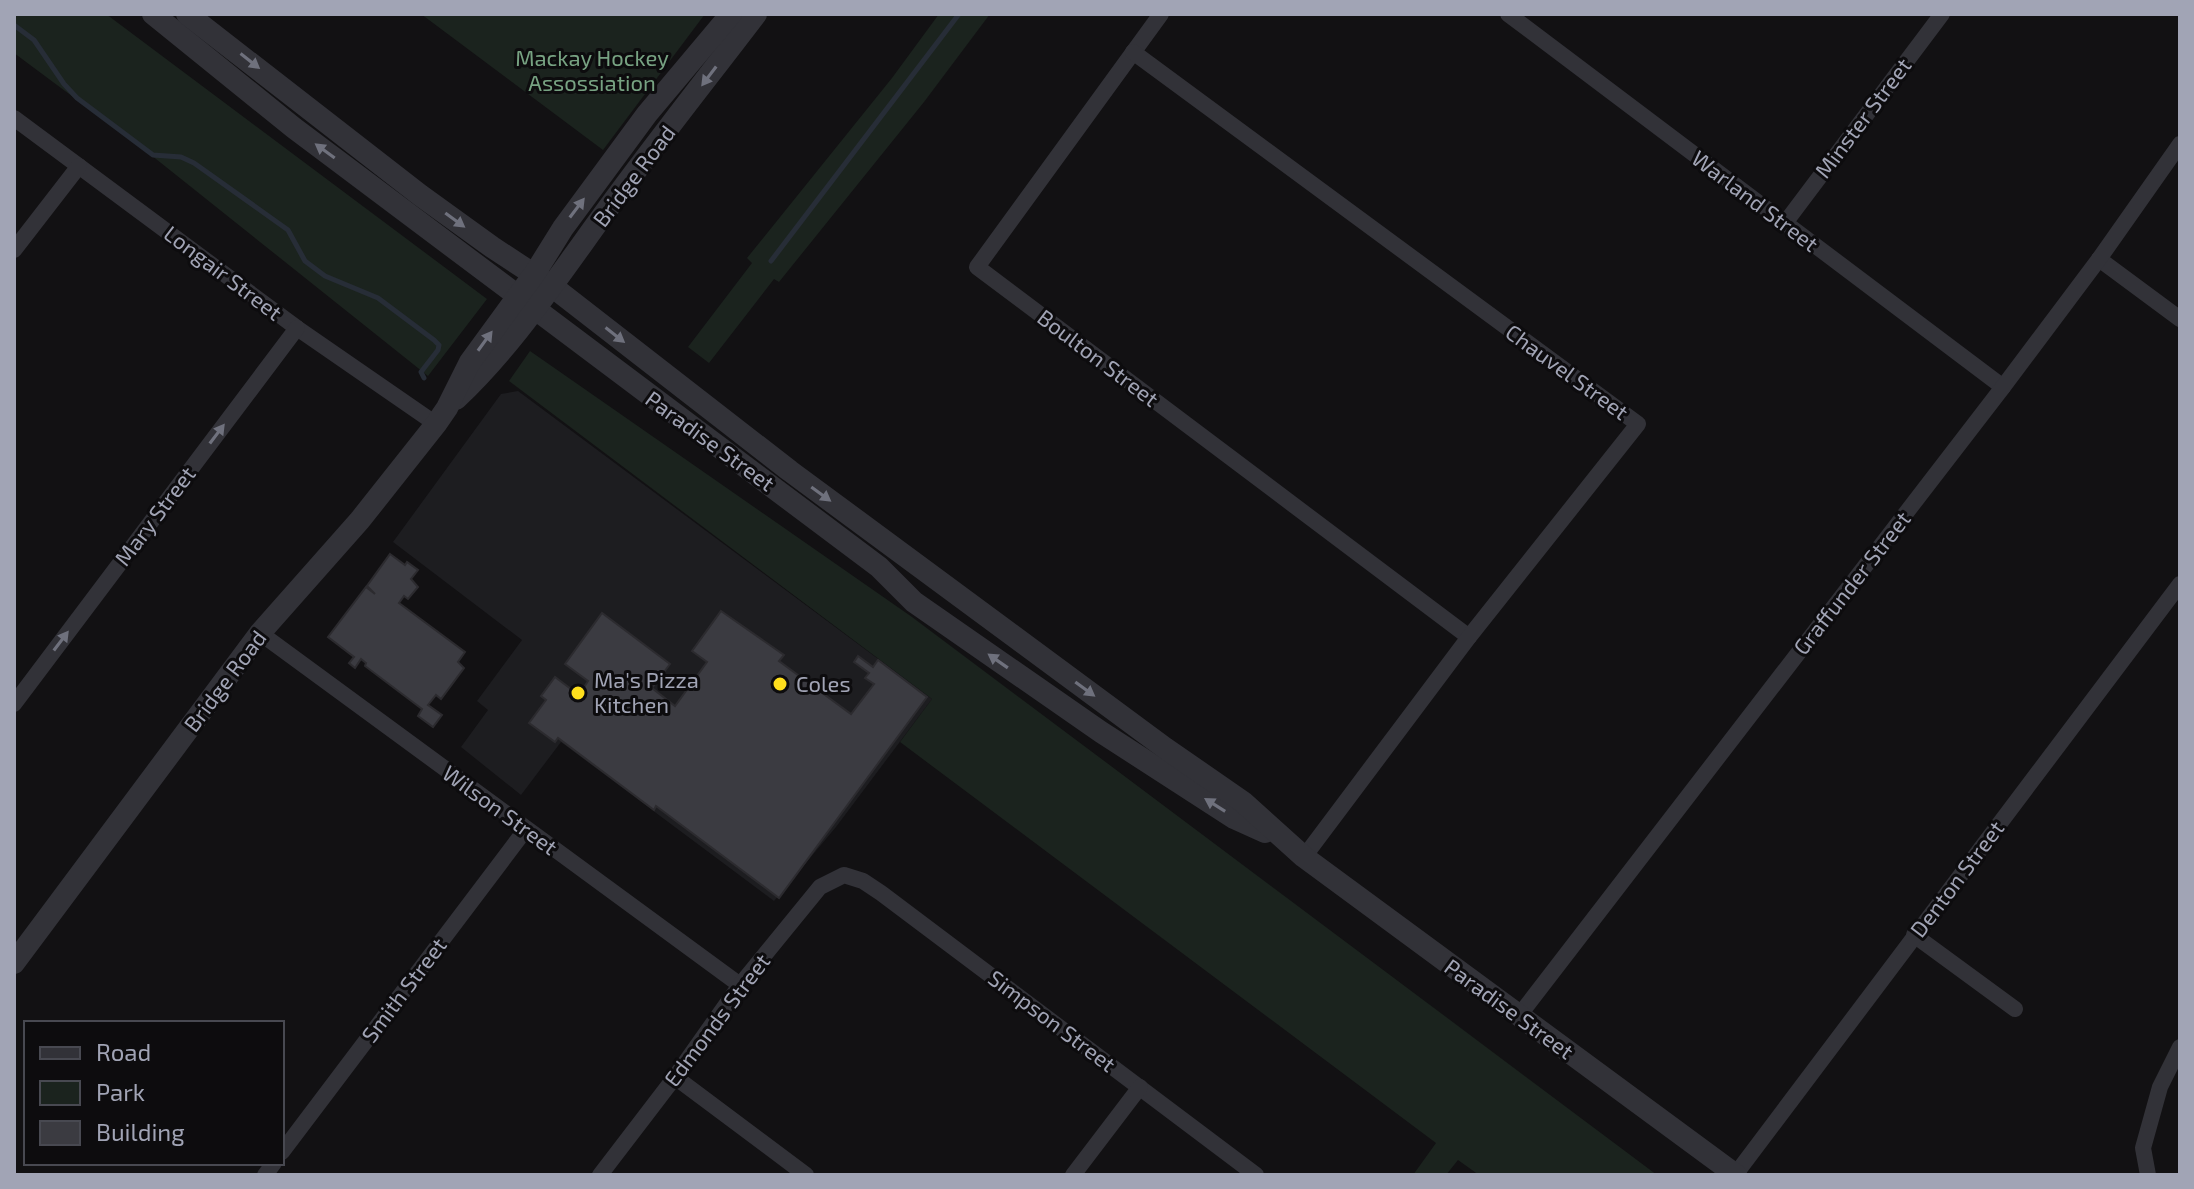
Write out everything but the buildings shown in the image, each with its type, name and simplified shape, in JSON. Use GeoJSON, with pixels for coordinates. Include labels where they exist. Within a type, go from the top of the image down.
{"type":"FeatureCollection","features":[{"type":"Feature","properties":{"kind":"street","name":"Paradise Street"},"geometry":{"type":"LineString","coordinates":[[153,14],[294,128],[879,567],[914,602],[1101,732],[1198,795],[1234,818],[1284,841]]}},
{"type":"Feature","properties":{"kind":"street","name":"Paradise Street"},"geometry":{"type":"LineString","coordinates":[[187,14],[420,195],[492,247],[535,273],[790,471],[1165,748],[1243,802],[1304,857],[1736,1175]]}},
{"type":"Feature","properties":{"kind":"street","name":"Bridge Road"},"geometry":{"type":"LineString","coordinates":[[527,302],[535,273],[563,228],[647,114],[731,14]]}},
{"type":"Feature","properties":{"kind":"street","name":"Bridge Road"},"geometry":{"type":"LineString","coordinates":[[14,963],[260,633],[360,520],[441,416],[470,362],[527,302],[553,287],[756,14]]}},
{"type":"Feature","properties":{"kind":"street","name":"Boulton Street"},"geometry":{"type":"LineString","coordinates":[[1161,14],[977,267],[1469,637]]}},
{"type":"Feature","properties":{"kind":"street","name":"Warland Street"},"geometry":{"type":"LineString","coordinates":[[1508,14],[2003,387]]}},
{"type":"Feature","properties":{"kind":"street","name":"Minster Street"},"geometry":{"type":"LineString","coordinates":[[1785,223],[1942,14]]}},
{"type":"Feature","properties":{"kind":"street","name":"Chauvel Street"},"geometry":{"type":"LineString","coordinates":[[1133,52],[1638,424],[1469,637],[1304,857]]}},
{"type":"Feature","properties":{"kind":"street","name":"Longair Street"},"geometry":{"type":"LineString","coordinates":[[14,118],[297,328],[441,416]]}},
{"type":"Feature","properties":{"kind":"street","name":"Graffunder Street"},"geometry":{"type":"LineString","coordinates":[[1518,1017],[2003,387],[2180,144]]}},
{"type":"Feature","properties":{"kind":"street"},"geometry":{"type":"LineString","coordinates":[[14,250],[79,166]]}},
{"type":"Feature","properties":{"kind":"street"},"geometry":{"type":"LineString","coordinates":[[2099,259],[2180,319]]}},
{"type":"Feature","properties":{"kind":"street","name":"Mary Street"},"geometry":{"type":"LineString","coordinates":[[14,704],[297,328]]}},
{"type":"Feature","properties":{"kind":"street","name":"Denton Street"},"geometry":{"type":"LineString","coordinates":[[1736,1175],[2180,584]]}},
{"type":"Feature","properties":{"kind":"street","name":"Wilson Street"},"geometry":{"type":"LineString","coordinates":[[260,633],[740,985]]}},
{"type":"Feature","properties":{"kind":"street","name":"Smith Street"},"geometry":{"type":"LineString","coordinates":[[284,1149],[526,829]]}},
{"type":"Feature","properties":{"kind":"street","name":"Edmonds Street"},"geometry":{"type":"LineString","coordinates":[[600,1175],[740,985],[820,887],[844,875]]}},
{"type":"Feature","properties":{"kind":"street","name":"Simpson Street"},"geometry":{"type":"LineString","coordinates":[[844,875],[863,881],[881,893],[1256,1175]]}},
{"type":"Feature","properties":{"kind":"street"},"geometry":{"type":"LineString","coordinates":[[1914,935],[2015,1009]]}},
{"type":"Feature","properties":{"kind":"street"},"geometry":{"type":"LineString","coordinates":[[2148,1175],[2143,1148],[2160,1087],[2180,1047]]}},
{"type":"Feature","properties":{"kind":"street"},"geometry":{"type":"LineString","coordinates":[[675,1077],[806,1175]]}},
{"type":"Feature","properties":{"kind":"street"},"geometry":{"type":"LineString","coordinates":[[1073,1175],[1140,1087]]}},
{"type":"Feature","properties":{"kind":"shaded area"},"geometry":{"type":"Polygon","coordinates":[[[518,391],[932,699],[836,827],[774,901],[561,742],[521,795],[461,747],[488,710],[477,701],[522,640],[393,542],[501,394],[518,391]]]}},
{"type":"Feature","properties":{"kind":"green space"},"geometry":{"type":"Polygon","coordinates":[[[14,14],[106,14],[487,299],[428,376],[151,155],[14,53],[14,14]]]}},
{"type":"Feature","properties":{"kind":"green space","name":"Mackay Hockey Assossiation"},"geometry":{"type":"Polygon","coordinates":[[[421,14],[705,14],[603,150],[421,14]]]}},
{"type":"Feature","properties":{"kind":"green space"},"geometry":{"type":"Polygon","coordinates":[[[939,14],[990,14],[924,102],[779,282],[774,279],[709,363],[688,347],[752,263],[747,258],[892,78],[939,14]]]}},
{"type":"Feature","properties":{"kind":"green space"},"geometry":{"type":"Polygon","coordinates":[[[530,351],[912,617],[1657,1175],[1479,1175],[1458,1160],[1446,1175],[1413,1175],[1436,1143],[900,742],[932,699],[509,381],[530,351]]]}},
{"type":"Feature","properties":{"kind":"waterway"},"geometry":{"type":"LineString","coordinates":[[771,261],[959,14]]}},
{"type":"Feature","properties":{"kind":"waterway"},"geometry":{"type":"LineString","coordinates":[[14,25],[34,40],[77,98],[153,155],[181,157],[194,163],[288,230],[305,261],[325,276],[378,298],[434,340],[439,345],[438,350],[421,372],[424,378]]}},
{"type":"Feature","properties":{"kind":"place","name":"Coles"},"geometry":{"type":"Point","coordinates":[780,684]}},
{"type":"Feature","properties":{"kind":"place","name":"Ma's Pizza Kitchen"},"geometry":{"type":"Point","coordinates":[578,693]}}]}
